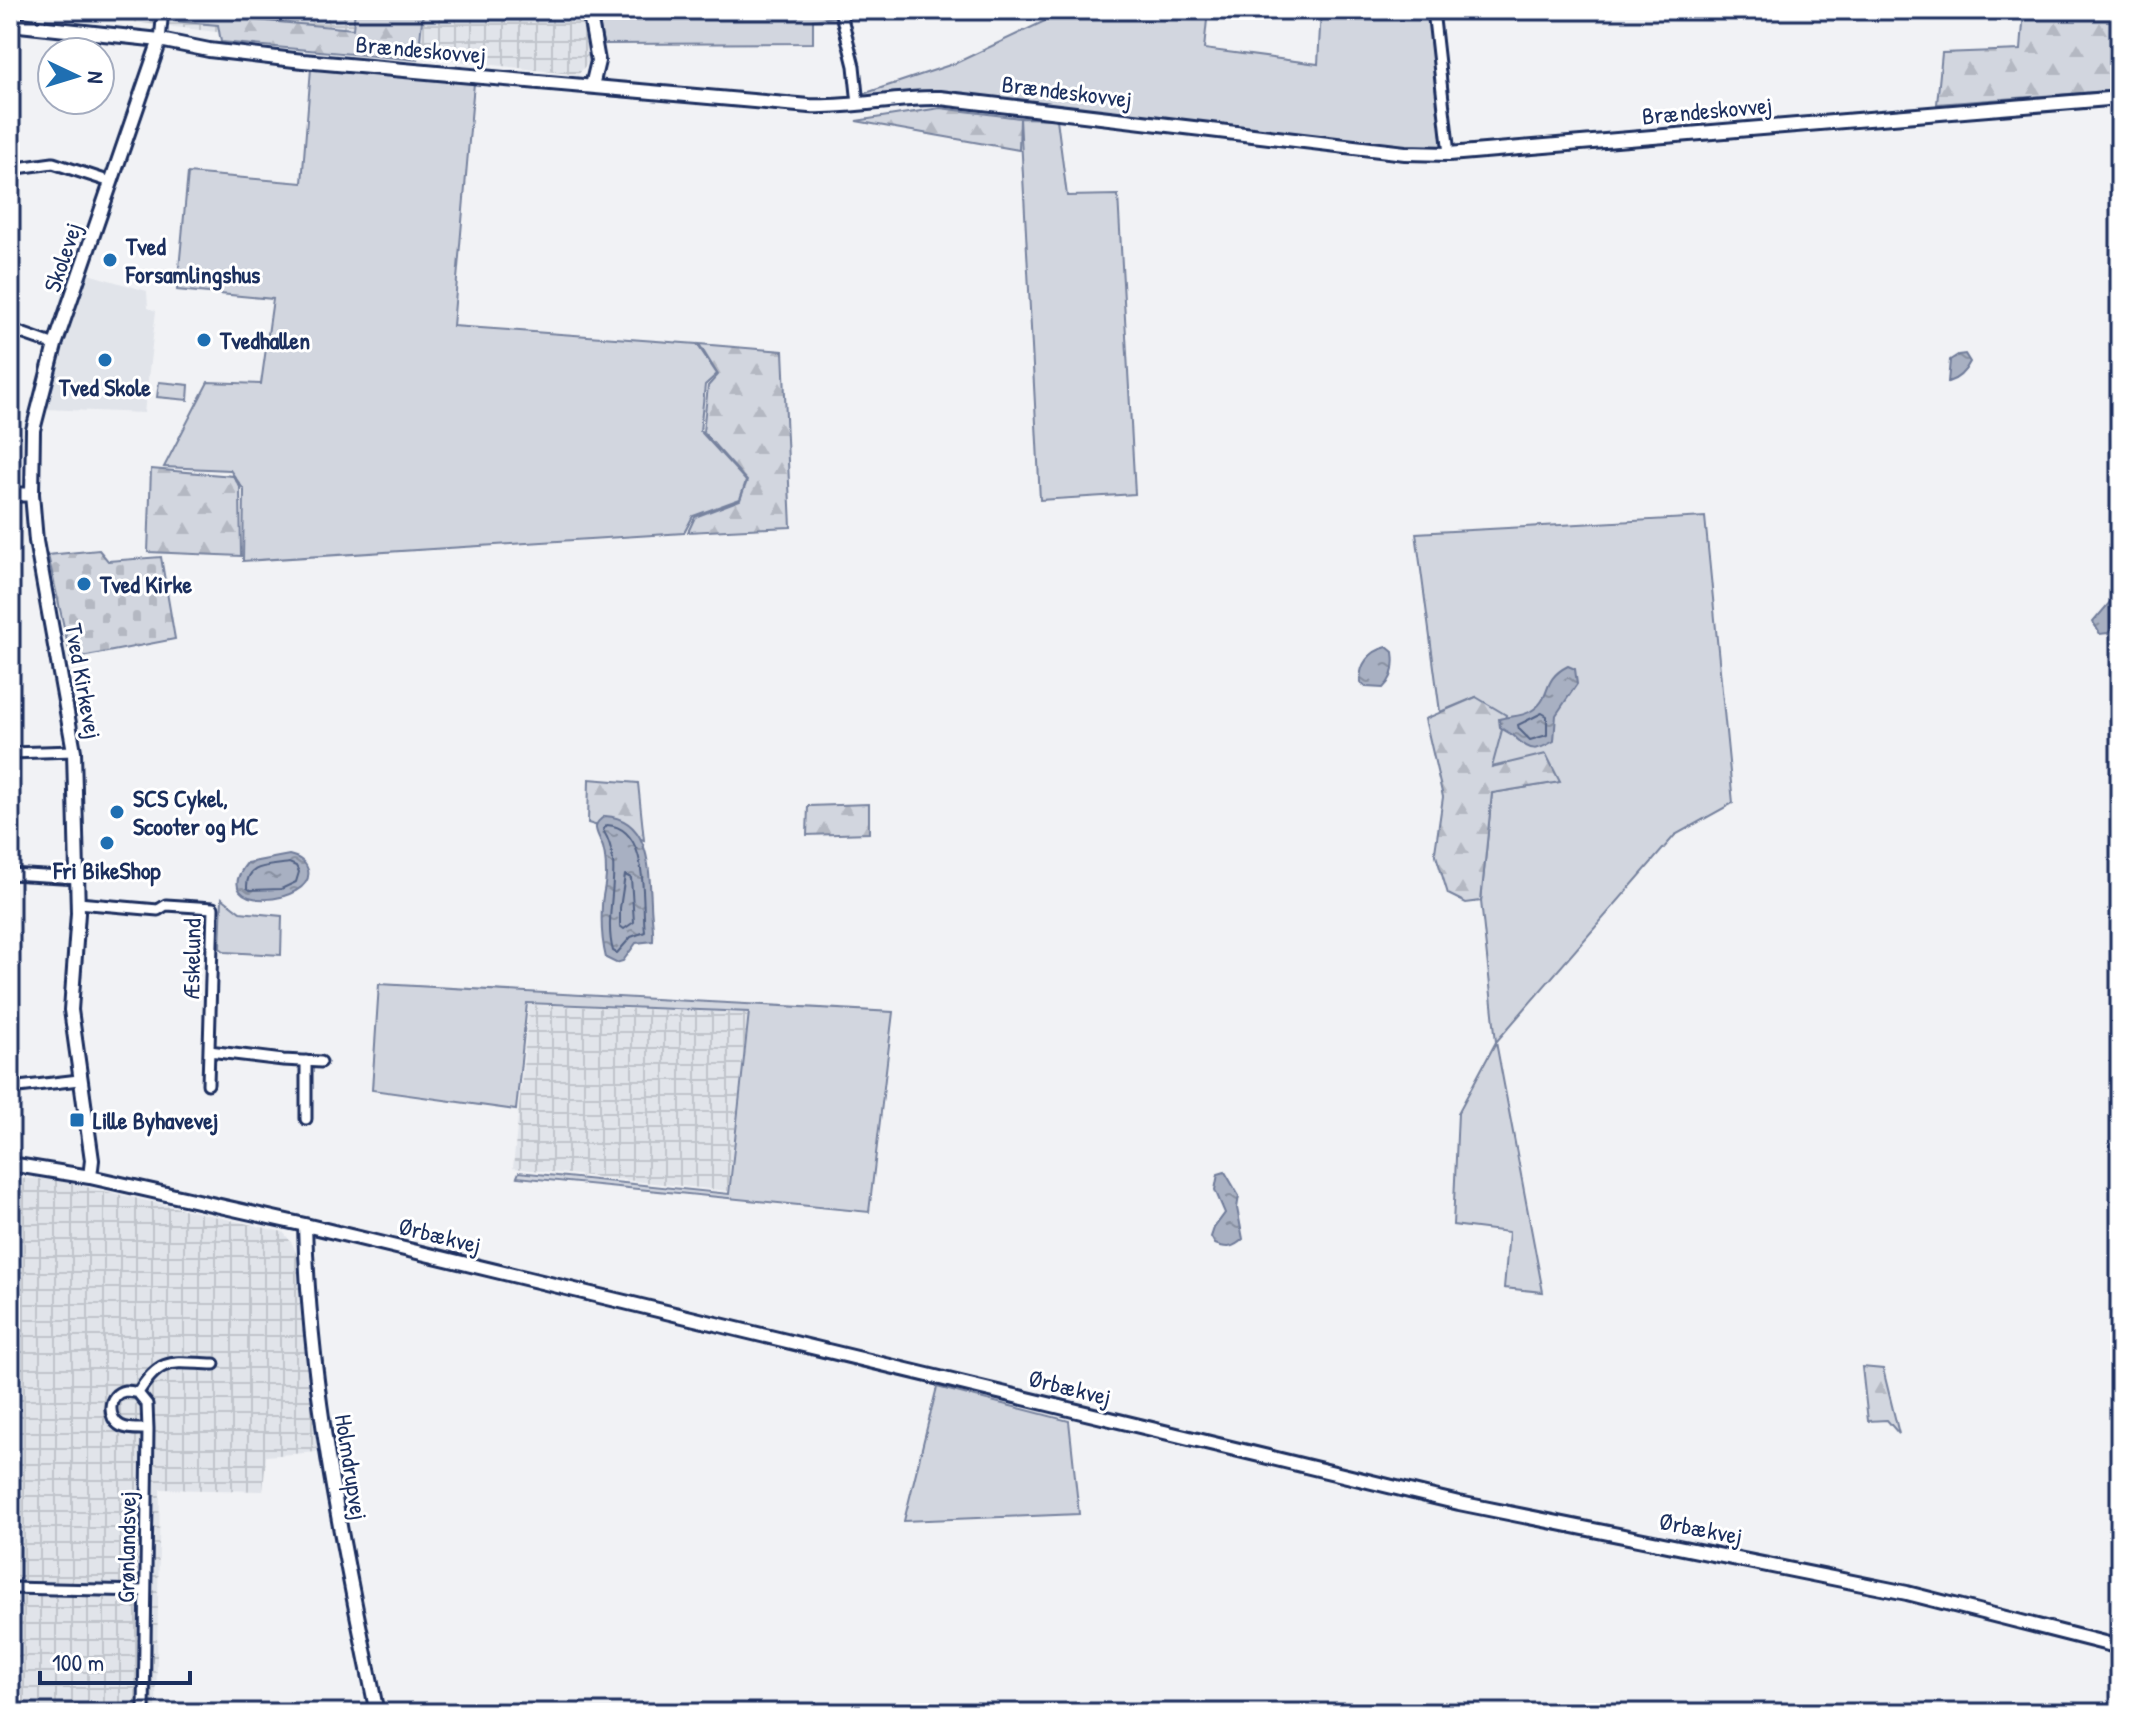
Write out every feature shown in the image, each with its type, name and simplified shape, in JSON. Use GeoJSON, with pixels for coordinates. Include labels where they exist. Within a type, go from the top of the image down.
{"type":"FeatureCollection","features":[{"type":"Feature","properties":{"kind":"street"},"geometry":{"type":"LineString","coordinates":[[160,40],[163,10]]}},
{"type":"Feature","properties":{"kind":"street"},"geometry":{"type":"LineString","coordinates":[[589,10],[598,61],[592,86]]}},
{"type":"Feature","properties":{"kind":"street"},"geometry":{"type":"LineString","coordinates":[[840,10],[854,66],[858,104]]}},
{"type":"Feature","properties":{"kind":"street"},"geometry":{"type":"LineString","coordinates":[[1433,10],[1449,154]]}},
{"type":"Feature","properties":{"kind":"street","name":"Brændeskovvej"},"geometry":{"type":"LineString","coordinates":[[10,24],[160,40],[257,56],[809,106],[832,107],[940,98],[1405,153],[1449,154],[2120,98]]}},
{"type":"Feature","properties":{"kind":"street","name":"Skolevej"},"geometry":{"type":"LineString","coordinates":[[32,494],[33,430],[55,345],[160,40]]}},
{"type":"Feature","properties":{"kind":"street"},"geometry":{"type":"LineString","coordinates":[[10,169],[53,163],[111,182]]}},
{"type":"Feature","properties":{"kind":"street"},"geometry":{"type":"LineString","coordinates":[[10,329],[55,345]]}},
{"type":"Feature","properties":{"kind":"street"},"geometry":{"type":"LineString","coordinates":[[10,495],[32,494]]}},
{"type":"Feature","properties":{"kind":"street","name":"Tved Kirkevej"},"geometry":{"type":"LineString","coordinates":[[32,494],[36,541],[74,751],[78,903],[71,1010],[92,1160],[90,1177]]}},
{"type":"Feature","properties":{"kind":"street"},"geometry":{"type":"LineString","coordinates":[[10,753],[74,751]]}},
{"type":"Feature","properties":{"kind":"street"},"geometry":{"type":"LineString","coordinates":[[10,874],[78,878]]}},
{"type":"Feature","properties":{"kind":"street","name":"Æskelund"},"geometry":{"type":"LineString","coordinates":[[78,903],[158,910],[166,905],[213,908],[208,1084]]}},
{"type":"Feature","properties":{"kind":"street"},"geometry":{"type":"LineString","coordinates":[[209,1051],[321,1062]]}},
{"type":"Feature","properties":{"kind":"street"},"geometry":{"type":"LineString","coordinates":[[306,1061],[306,1119]]}},
{"type":"Feature","properties":{"kind":"street"},"geometry":{"type":"LineString","coordinates":[[10,1088],[79,1080]]}},
{"type":"Feature","properties":{"kind":"street","name":"Ørbækvej"},"geometry":{"type":"LineString","coordinates":[[10,1164],[90,1177],[305,1225],[1445,1500],[1907,1593],[2120,1647]]}},
{"type":"Feature","properties":{"kind":"street","name":"Holmdrupvej"},"geometry":{"type":"LineString","coordinates":[[305,1225],[321,1419],[337,1521],[377,1713]]}},
{"type":"Feature","properties":{"kind":"street"},"geometry":{"type":"LineString","coordinates":[[148,1429],[120,1426],[113,1419],[110,1407],[113,1398],[124,1391],[138,1393],[158,1367],[171,1363],[214,1364]]}},
{"type":"Feature","properties":{"kind":"street","name":"Grønlandsvej"},"geometry":{"type":"LineString","coordinates":[[138,1393],[147,1404],[148,1429],[144,1713]]}},
{"type":"Feature","properties":{"kind":"street"},"geometry":{"type":"LineString","coordinates":[[10,1588],[145,1591]]}},
{"type":"Feature","properties":{"kind":"shaded area"},"geometry":{"type":"Polygon","coordinates":[[[32,10],[580,10],[589,61],[578,75],[32,10]]]}},
{"type":"Feature","properties":{"kind":"shaded area","name":"Tved Skole"},"geometry":{"type":"Polygon","coordinates":[[[88,274],[147,291],[148,308],[156,311],[144,413],[44,409],[88,274]]]}},
{"type":"Feature","properties":{"kind":"shaded area"},"geometry":{"type":"Polygon","coordinates":[[[529,1005],[748,1013],[728,1191],[513,1168],[529,1005]]]}},
{"type":"Feature","properties":{"kind":"shaded area"},"geometry":{"type":"Polygon","coordinates":[[[10,1178],[52,1179],[283,1232],[292,1243],[300,1263],[317,1452],[266,1456],[263,1491],[160,1489],[156,1713],[10,1713],[10,1178]]]}},
{"type":"Feature","properties":{"kind":"green space"},"geometry":{"type":"Polygon","coordinates":[[[175,10],[258,10],[257,20],[353,29],[355,10],[423,10],[418,60],[221,42],[218,25],[174,21],[175,10]]]}},
{"type":"Feature","properties":{"kind":"green space"},"geometry":{"type":"Polygon","coordinates":[[[597,10],[839,10],[841,16],[813,20],[813,43],[603,44],[597,10]]]}},
{"type":"Feature","properties":{"kind":"green space"},"geometry":{"type":"Polygon","coordinates":[[[1068,10],[1208,10],[1204,49],[1318,64],[1321,10],[1430,10],[1442,147],[1414,149],[969,99],[864,100],[863,94],[956,63],[1068,10]]]}},
{"type":"Feature","properties":{"kind":"green space"},"geometry":{"type":"Polygon","coordinates":[[[2024,10],[2120,10],[2120,90],[1937,104],[1942,53],[2021,50],[2024,10]]]}},
{"type":"Feature","properties":{"kind":"green space"},"geometry":{"type":"Polygon","coordinates":[[[311,68],[474,83],[453,326],[697,344],[717,374],[705,385],[700,431],[746,481],[740,499],[693,516],[684,533],[243,561],[244,490],[230,470],[164,467],[208,382],[261,384],[273,299],[177,290],[188,173],[302,183],[311,68]]]}},
{"type":"Feature","properties":{"kind":"green space"},"geometry":{"type":"Polygon","coordinates":[[[940,108],[1020,118],[1019,150],[856,121],[940,108]]]}},
{"type":"Feature","properties":{"kind":"green space"},"geometry":{"type":"Polygon","coordinates":[[[1020,118],[1057,119],[1067,196],[1118,195],[1135,494],[1040,500],[1020,118]]]}},
{"type":"Feature","properties":{"kind":"green space"},"geometry":{"type":"Polygon","coordinates":[[[699,344],[783,351],[791,527],[688,532],[695,517],[740,500],[747,481],[703,432],[708,386],[718,375],[699,344]]]}},
{"type":"Feature","properties":{"kind":"green space"},"geometry":{"type":"Polygon","coordinates":[[[159,382],[189,385],[188,400],[157,397],[159,382]]]}},
{"type":"Feature","properties":{"kind":"green space"},"geometry":{"type":"Polygon","coordinates":[[[151,469],[233,476],[240,487],[241,556],[148,552],[151,469]]]}},
{"type":"Feature","properties":{"kind":"green space"},"geometry":{"type":"Polygon","coordinates":[[[1705,517],[1733,803],[1675,835],[1496,1042],[1481,901],[1492,793],[1559,782],[1491,767],[1476,697],[1440,712],[1416,533],[1705,517]]]}},
{"type":"Feature","properties":{"kind":"green space"},"geometry":{"type":"Polygon","coordinates":[[[99,550],[108,561],[161,557],[175,639],[71,659],[48,555],[99,550]]]}},
{"type":"Feature","properties":{"kind":"green space"},"geometry":{"type":"Polygon","coordinates":[[[1476,697],[1506,715],[1492,767],[1546,754],[1560,782],[1492,793],[1481,901],[1466,903],[1448,894],[1435,852],[1443,797],[1425,719],[1476,697]]]}},
{"type":"Feature","properties":{"kind":"green space"},"geometry":{"type":"Polygon","coordinates":[[[589,779],[638,783],[644,840],[588,823],[589,779]]]}},
{"type":"Feature","properties":{"kind":"green space"},"geometry":{"type":"Polygon","coordinates":[[[869,804],[869,833],[807,835],[808,806],[869,804]]]}},
{"type":"Feature","properties":{"kind":"green space"},"geometry":{"type":"Polygon","coordinates":[[[222,898],[240,912],[282,916],[281,955],[225,952],[220,948],[222,898]]]}},
{"type":"Feature","properties":{"kind":"green space"},"geometry":{"type":"Polygon","coordinates":[[[379,984],[893,1012],[869,1212],[517,1177],[519,1172],[729,1194],[749,1012],[527,1003],[516,1110],[372,1090],[379,984]]]}},
{"type":"Feature","properties":{"kind":"green space"},"geometry":{"type":"Polygon","coordinates":[[[1496,1042],[1543,1292],[1504,1288],[1509,1232],[1453,1225],[1458,1113],[1496,1042]]]}},
{"type":"Feature","properties":{"kind":"green space"},"geometry":{"type":"Polygon","coordinates":[[[1862,1367],[1883,1369],[1899,1434],[1887,1420],[1868,1421],[1862,1367]]]}},
{"type":"Feature","properties":{"kind":"green space"},"geometry":{"type":"Polygon","coordinates":[[[937,1387],[1069,1421],[1079,1514],[904,1521],[937,1387]]]}},
{"type":"Feature","properties":{"kind":"water"},"geometry":{"type":"Polygon","coordinates":[[[1965,354],[1970,362],[1968,366],[1948,382],[1950,360],[1965,354]]]}},
{"type":"Feature","properties":{"kind":"water"},"geometry":{"type":"Polygon","coordinates":[[[2110,602],[2120,604],[2118,623],[2108,633],[2100,634],[2093,622],[2110,602]]]}},
{"type":"Feature","properties":{"kind":"water"},"geometry":{"type":"Polygon","coordinates":[[[1387,647],[1394,657],[1389,681],[1383,688],[1366,687],[1361,683],[1363,665],[1375,652],[1387,647]]]}},
{"type":"Feature","properties":{"kind":"water"},"geometry":{"type":"Polygon","coordinates":[[[1568,666],[1575,669],[1577,684],[1556,715],[1554,741],[1539,748],[1530,748],[1500,727],[1499,719],[1524,714],[1538,706],[1554,677],[1568,666]]]}},
{"type":"Feature","properties":{"kind":"water"},"geometry":{"type":"Polygon","coordinates":[[[605,816],[620,819],[639,836],[649,875],[653,941],[636,943],[623,961],[616,963],[606,958],[602,932],[606,866],[596,828],[605,816]]]}},
{"type":"Feature","properties":{"kind":"water"},"geometry":{"type":"Polygon","coordinates":[[[289,855],[303,861],[308,870],[306,882],[296,891],[265,899],[250,897],[240,891],[238,880],[247,863],[289,855]]]}},
{"type":"Feature","properties":{"kind":"water"},"geometry":{"type":"Polygon","coordinates":[[[1225,1172],[1239,1196],[1237,1208],[1243,1239],[1226,1247],[1215,1244],[1211,1237],[1225,1213],[1215,1190],[1218,1174],[1225,1172]]]}},
{"type":"Feature","properties":{"kind":"place","name":"Tved Forsamlingshus"},"geometry":{"type":"Point","coordinates":[110,260]}},
{"type":"Feature","properties":{"kind":"place","name":"Tvedhallen"},"geometry":{"type":"Point","coordinates":[204,340]}},
{"type":"Feature","properties":{"kind":"place","name":"Tved Skole"},"geometry":{"type":"Point","coordinates":[105,360]}},
{"type":"Feature","properties":{"kind":"place","name":"Tved Kirke"},"geometry":{"type":"Point","coordinates":[84,584]}},
{"type":"Feature","properties":{"kind":"place","name":"SCS Cykel, Scooter og MC"},"geometry":{"type":"Point","coordinates":[117,812]}},
{"type":"Feature","properties":{"kind":"place","name":"Fri BikeShop"},"geometry":{"type":"Point","coordinates":[107,843]}},
{"type":"Feature","properties":{"kind":"place","name":"Lille Byhavevej"},"geometry":{"type":"Point","coordinates":[77,1120]}}]}
